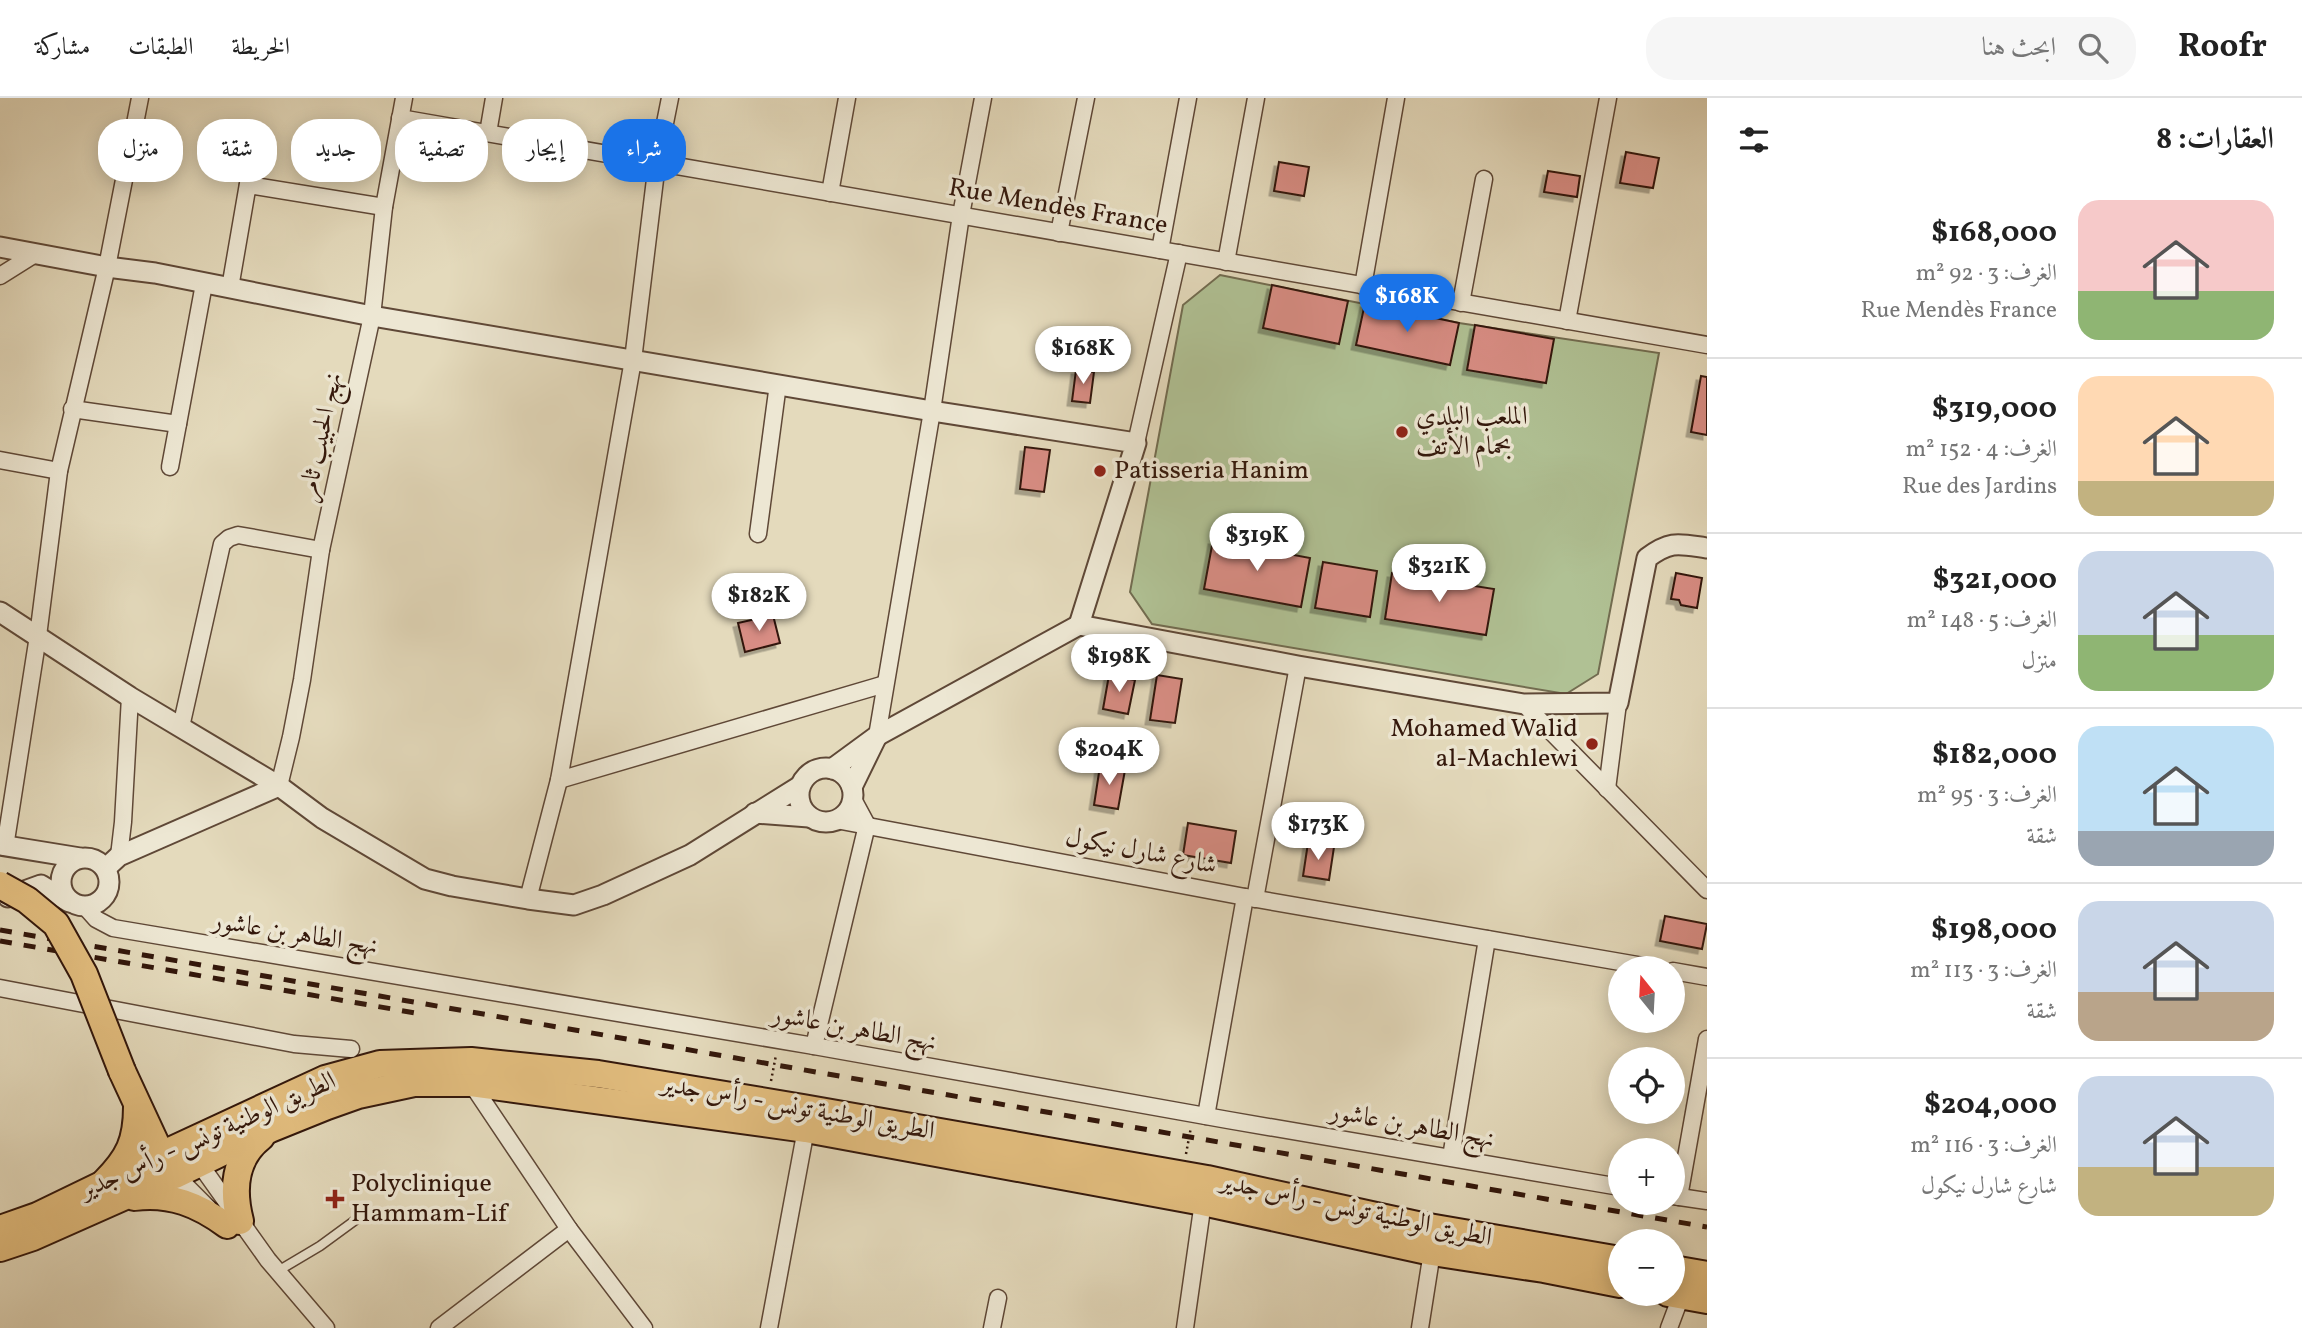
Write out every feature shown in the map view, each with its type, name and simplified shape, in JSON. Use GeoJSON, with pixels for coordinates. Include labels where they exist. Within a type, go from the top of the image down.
{"type":"FeatureCollection","features":[{"type":"Feature","properties":{"kind":"highway"},"geometry":{"type":"LineString","coordinates":[[0,885],[27,900],[55,924],[88,982],[122,1071],[168,1165]]}},
{"type":"Feature","properties":{"kind":"highway","name":"الطريق الوطنية تونس - رأس جدير"},"geometry":{"type":"LineString","coordinates":[[193,1153],[219,1128],[325,1079],[380,1064],[471,1061],[598,1074],[1205,1191],[1432,1252],[1608,1282]]}},
{"type":"Feature","properties":{"kind":"highway","name":"الطريق الوطنية تونس - رأس جدير"},"geometry":{"type":"LineString","coordinates":[[168,1165],[193,1153],[270,1129],[358,1095],[414,1083],[471,1083],[806,1129],[1417,1225],[1608,1258]]}},
{"type":"Feature","properties":{"kind":"highway"},"geometry":{"type":"LineString","coordinates":[[137,1105],[154,1120],[175,1129],[197,1132],[219,1128]]}},
{"type":"Feature","properties":{"kind":"highway"},"geometry":{"type":"LineString","coordinates":[[109,1192],[131,1148],[137,1127],[137,1105]]}},
{"type":"Feature","properties":{"kind":"highway"},"geometry":{"type":"LineString","coordinates":[[234,1224],[235,1180],[242,1160],[254,1143],[270,1129]]}},
{"type":"Feature","properties":{"kind":"highway"},"geometry":{"type":"LineString","coordinates":[[1685,1271],[1707,1275]]}},
{"type":"Feature","properties":{"kind":"highway"},"geometry":{"type":"LineString","coordinates":[[1685,1297],[1707,1300]]}},
{"type":"Feature","properties":{"kind":"main road","name":"الطريق الوطنية تونس - رأس جدير"},"geometry":{"type":"LineString","coordinates":[[0,1249],[33,1238],[109,1192],[168,1165]]}},
{"type":"Feature","properties":{"kind":"main road","name":"الطريق الوطنية تونس - رأس جدير"},"geometry":{"type":"LineString","coordinates":[[0,1227],[109,1192]]}},
{"type":"Feature","properties":{"kind":"main road"},"geometry":{"type":"LineString","coordinates":[[109,1192],[185,1202],[234,1224]]}},
{"type":"Feature","properties":{"kind":"street"},"geometry":{"type":"LineString","coordinates":[[139,98],[107,267],[59,471],[38,636],[3,846],[113,862],[279,786]]}},
{"type":"Feature","properties":{"kind":"street","name":"نهج الحبيب ثامر"},"geometry":{"type":"LineString","coordinates":[[279,786],[300,692],[321,550],[372,316],[384,207],[404,98]]}},
{"type":"Feature","properties":{"kind":"street"},"geometry":{"type":"LineString","coordinates":[[488,133],[494,98]]}},
{"type":"Feature","properties":{"kind":"street"},"geometry":{"type":"LineString","coordinates":[[666,119],[670,98]]}},
{"type":"Feature","properties":{"kind":"street"},"geometry":{"type":"LineString","coordinates":[[830,192],[846,98]]}},
{"type":"Feature","properties":{"kind":"street"},"geometry":{"type":"LineString","coordinates":[[755,813],[809,817],[825,822],[836,820],[849,809],[852,793],[877,736],[932,411],[961,215],[984,98]]}},
{"type":"Feature","properties":{"kind":"street"},"geometry":{"type":"LineString","coordinates":[[1059,233],[1086,98]]}},
{"type":"Feature","properties":{"kind":"street"},"geometry":{"type":"LineString","coordinates":[[1160,250],[1188,98]]}},
{"type":"Feature","properties":{"kind":"street"},"geometry":{"type":"LineString","coordinates":[[1226,262],[1256,98]]}},
{"type":"Feature","properties":{"kind":"street"},"geometry":{"type":"LineString","coordinates":[[1363,286],[1396,98]]}},
{"type":"Feature","properties":{"kind":"street"},"geometry":{"type":"LineString","coordinates":[[1567,321],[1608,98]]}},
{"type":"Feature","properties":{"kind":"street","name":"Rue Mendès France"},"geometry":{"type":"LineString","coordinates":[[400,118],[406,119]]}},
{"type":"Feature","properties":{"kind":"street","name":"Rue Mendès France"},"geometry":{"type":"LineString","coordinates":[[488,133],[602,153]]}},
{"type":"Feature","properties":{"kind":"street","name":"Rue Mendès France"},"geometry":{"type":"LineString","coordinates":[[686,168],[1707,345]]}},
{"type":"Feature","properties":{"kind":"street"},"geometry":{"type":"LineString","coordinates":[[1461,303],[1484,178]]}},
{"type":"Feature","properties":{"kind":"street"},"geometry":{"type":"LineString","coordinates":[[230,288],[248,182]]}},
{"type":"Feature","properties":{"kind":"street"},"geometry":{"type":"LineString","coordinates":[[528,899],[559,779],[633,360],[655,182]]}},
{"type":"Feature","properties":{"kind":"street"},"geometry":{"type":"LineString","coordinates":[[248,185],[384,207]]}},
{"type":"Feature","properties":{"kind":"street"},"geometry":{"type":"LineString","coordinates":[[0,247],[155,273],[372,316],[1136,443]]}},
{"type":"Feature","properties":{"kind":"street"},"geometry":{"type":"LineString","coordinates":[[1079,625],[1136,443],[1180,253]]}},
{"type":"Feature","properties":{"kind":"street"},"geometry":{"type":"LineString","coordinates":[[0,276],[35,254]]}},
{"type":"Feature","properties":{"kind":"street"},"geometry":{"type":"LineString","coordinates":[[170,467],[204,284]]}},
{"type":"Feature","properties":{"kind":"street"},"geometry":{"type":"LineString","coordinates":[[758,534],[778,384]]}},
{"type":"Feature","properties":{"kind":"street"},"geometry":{"type":"LineString","coordinates":[[72,409],[178,424]]}},
{"type":"Feature","properties":{"kind":"street"},"geometry":{"type":"LineString","coordinates":[[0,460],[59,471]]}},
{"type":"Feature","properties":{"kind":"street"},"geometry":{"type":"LineString","coordinates":[[181,726],[222,544],[237,535],[321,550]]}},
{"type":"Feature","properties":{"kind":"street"},"geometry":{"type":"LineString","coordinates":[[1607,789],[1618,703],[1647,558],[1661,547],[1678,544],[1707,548]]}},
{"type":"Feature","properties":{"kind":"street"},"geometry":{"type":"LineString","coordinates":[[0,612],[130,697],[279,786],[322,818],[425,879],[452,886],[574,905],[603,895],[690,855],[800,786],[806,777],[816,770],[832,769],[877,736],[1079,625],[1524,704],[1618,703]]}},
{"type":"Feature","properties":{"kind":"street"},"geometry":{"type":"LineString","coordinates":[[1206,1116],[1298,666]]}},
{"type":"Feature","properties":{"kind":"street"},"geometry":{"type":"LineString","coordinates":[[559,779],[885,684]]}},
{"type":"Feature","properties":{"kind":"street"},"geometry":{"type":"LineString","coordinates":[[0,900],[41,886],[81,905],[99,903],[106,896],[123,822],[130,697]]}},
{"type":"Feature","properties":{"kind":"street"},"geometry":{"type":"LineString","coordinates":[[1524,704],[1707,890]]}},
{"type":"Feature","properties":{"kind":"street"},"geometry":{"type":"LineString","coordinates":[[814,1046],[867,825],[847,778],[832,769]]}},
{"type":"Feature","properties":{"kind":"street"},"geometry":{"type":"LineString","coordinates":[[800,786],[800,803],[809,817]]}},
{"type":"Feature","properties":{"kind":"street","name":"شارع شارل نيكول"},"geometry":{"type":"LineString","coordinates":[[836,820],[1250,898],[1608,960]]}},
{"type":"Feature","properties":{"kind":"street"},"geometry":{"type":"LineString","coordinates":[[80,858],[71,862],[61,877],[61,887],[65,896],[81,905]]}},
{"type":"Feature","properties":{"kind":"street","name":"نهج الطاهر بن عاشور"},"geometry":{"type":"LineString","coordinates":[[81,905],[96,919],[113,929],[814,1046],[1608,1185]]}},
{"type":"Feature","properties":{"kind":"street"},"geometry":{"type":"LineString","coordinates":[[1451,1157],[1487,939]]}},
{"type":"Feature","properties":{"kind":"street"},"geometry":{"type":"LineString","coordinates":[[1685,973],[1707,977]]}},
{"type":"Feature","properties":{"kind":"street"},"geometry":{"type":"LineString","coordinates":[[0,988],[294,1044],[351,1049]]}},
{"type":"Feature","properties":{"kind":"street"},"geometry":{"type":"LineString","coordinates":[[1685,1150],[1707,1039]]}},
{"type":"Feature","properties":{"kind":"street"},"geometry":{"type":"LineString","coordinates":[[471,1083],[569,1229],[644,1328]]}},
{"type":"Feature","properties":{"kind":"street"},"geometry":{"type":"LineString","coordinates":[[769,1328],[806,1129]]}},
{"type":"Feature","properties":{"kind":"street"},"geometry":{"type":"LineString","coordinates":[[193,1153],[234,1224]]}},
{"type":"Feature","properties":{"kind":"street"},"geometry":{"type":"LineString","coordinates":[[168,1165],[234,1224],[326,1328]]}},
{"type":"Feature","properties":{"kind":"street"},"geometry":{"type":"LineString","coordinates":[[1185,1328],[1205,1191]]}},
{"type":"Feature","properties":{"kind":"street"},"geometry":{"type":"LineString","coordinates":[[1685,1197],[1707,1201]]}},
{"type":"Feature","properties":{"kind":"street"},"geometry":{"type":"LineString","coordinates":[[439,1328],[569,1229]]}},
{"type":"Feature","properties":{"kind":"street"},"geometry":{"type":"LineString","coordinates":[[1420,1328],[1432,1252]]}},
{"type":"Feature","properties":{"kind":"street"},"geometry":{"type":"LineString","coordinates":[[992,1328],[998,1298]]}},
{"type":"Feature","properties":{"kind":"street"},"geometry":{"type":"LineString","coordinates":[[1669,1328],[1672,1306]]}},
{"type":"Feature","properties":{"kind":"lane"},"geometry":{"type":"LineString","coordinates":[[273,1266],[320,1246],[361,1216]]}},
{"type":"Feature","properties":{"kind":"path"},"geometry":{"type":"LineString","coordinates":[[771,1081],[776,1055]]}},
{"type":"Feature","properties":{"kind":"path"},"geometry":{"type":"LineString","coordinates":[[1186,1153],[1191,1128]]}},
{"type":"Feature","properties":{"kind":"green space","name":"الملعب البلدي بحمام الأتف"},"geometry":{"type":"Polygon","coordinates":[[[1220,275],[1459,323],[1659,353],[1598,674],[1566,694],[1152,624],[1130,592],[1183,305],[1220,275]]]}},
{"type":"Feature","properties":{"kind":"building"},"geometry":{"type":"Polygon","coordinates":[[[1626,152],[1659,158],[1653,188],[1620,183],[1626,152]]]}},
{"type":"Feature","properties":{"kind":"building"},"geometry":{"type":"Polygon","coordinates":[[[1279,162],[1309,167],[1304,196],[1274,191],[1279,162]]]}},
{"type":"Feature","properties":{"kind":"building"},"geometry":{"type":"Polygon","coordinates":[[[1548,171],[1580,176],[1577,197],[1544,192],[1548,171]]]}},
{"type":"Feature","properties":{"kind":"building"},"geometry":{"type":"Polygon","coordinates":[[[1272,285],[1348,301],[1339,344],[1263,328],[1272,285]]]}},
{"type":"Feature","properties":{"kind":"building"},"geometry":{"type":"Polygon","coordinates":[[[1365,303],[1459,323],[1450,365],[1356,345],[1365,303]]]}},
{"type":"Feature","properties":{"kind":"building"},"geometry":{"type":"Polygon","coordinates":[[[1475,325],[1554,339],[1546,383],[1467,370],[1475,325]]]}},
{"type":"Feature","properties":{"kind":"building"},"geometry":{"type":"Polygon","coordinates":[[[1076,370],[1094,372],[1090,403],[1072,401],[1076,370]]]}},
{"type":"Feature","properties":{"kind":"building"},"geometry":{"type":"Polygon","coordinates":[[[1701,376],[1707,377],[1707,435],[1691,432],[1701,376]]]}},
{"type":"Feature","properties":{"kind":"building"},"geometry":{"type":"Polygon","coordinates":[[[1025,447],[1050,450],[1044,492],[1020,489],[1025,447]]]}},
{"type":"Feature","properties":{"kind":"building"},"geometry":{"type":"Polygon","coordinates":[[[1213,540],[1310,558],[1301,607],[1204,589],[1213,540]]]}},
{"type":"Feature","properties":{"kind":"building"},"geometry":{"type":"Polygon","coordinates":[[[1323,562],[1377,571],[1370,617],[1315,608],[1323,562]]]}},
{"type":"Feature","properties":{"kind":"building"},"geometry":{"type":"Polygon","coordinates":[[[1392,573],[1494,589],[1486,635],[1385,619],[1392,573]]]}},
{"type":"Feature","properties":{"kind":"building"},"geometry":{"type":"Polygon","coordinates":[[[1676,573],[1702,578],[1697,608],[1681,605],[1679,600],[1671,599],[1676,573]]]}},
{"type":"Feature","properties":{"kind":"building"},"geometry":{"type":"Polygon","coordinates":[[[773,615],[780,643],[745,652],[738,623],[773,615]]]}},
{"type":"Feature","properties":{"kind":"building"},"geometry":{"type":"Polygon","coordinates":[[[1109,675],[1135,680],[1128,714],[1103,709],[1109,675]]]}},
{"type":"Feature","properties":{"kind":"building"},"geometry":{"type":"Polygon","coordinates":[[[1157,675],[1182,679],[1175,723],[1150,720],[1157,675]]]}},
{"type":"Feature","properties":{"kind":"building"},"geometry":{"type":"Polygon","coordinates":[[[1100,766],[1125,770],[1118,809],[1094,805],[1100,766]]]}},
{"type":"Feature","properties":{"kind":"building"},"geometry":{"type":"Polygon","coordinates":[[[1188,823],[1236,831],[1231,863],[1183,855],[1188,823]]]}},
{"type":"Feature","properties":{"kind":"building"},"geometry":{"type":"Polygon","coordinates":[[[1308,843],[1334,847],[1329,880],[1303,876],[1308,843]]]}},
{"type":"Feature","properties":{"kind":"building"},"geometry":{"type":"Polygon","coordinates":[[[1665,916],[1707,924],[1702,949],[1660,941],[1665,916]]]}},
{"type":"Feature","properties":{"kind":"railway"},"geometry":{"type":"LineString","coordinates":[[0,930],[1707,1227]]}},
{"type":"Feature","properties":{"kind":"railway"},"geometry":{"type":"LineString","coordinates":[[0,941],[421,1014]]}},
{"type":"Feature","properties":{"kind":"place","name":"الملعب البلدي بحمام الأتف"},"geometry":{"type":"Point","coordinates":[1402,432]}},
{"type":"Feature","properties":{"kind":"place","name":"Patisseria Hanim"},"geometry":{"type":"Point","coordinates":[1100,471]}},
{"type":"Feature","properties":{"kind":"place","name":"Mohamed Walid al-Machlewi"},"geometry":{"type":"Point","coordinates":[1592,744]}},
{"type":"Feature","properties":{"kind":"place","name":"Polyclinique Hammam-Lif"},"geometry":{"type":"Point","coordinates":[335,1199]}}]}
